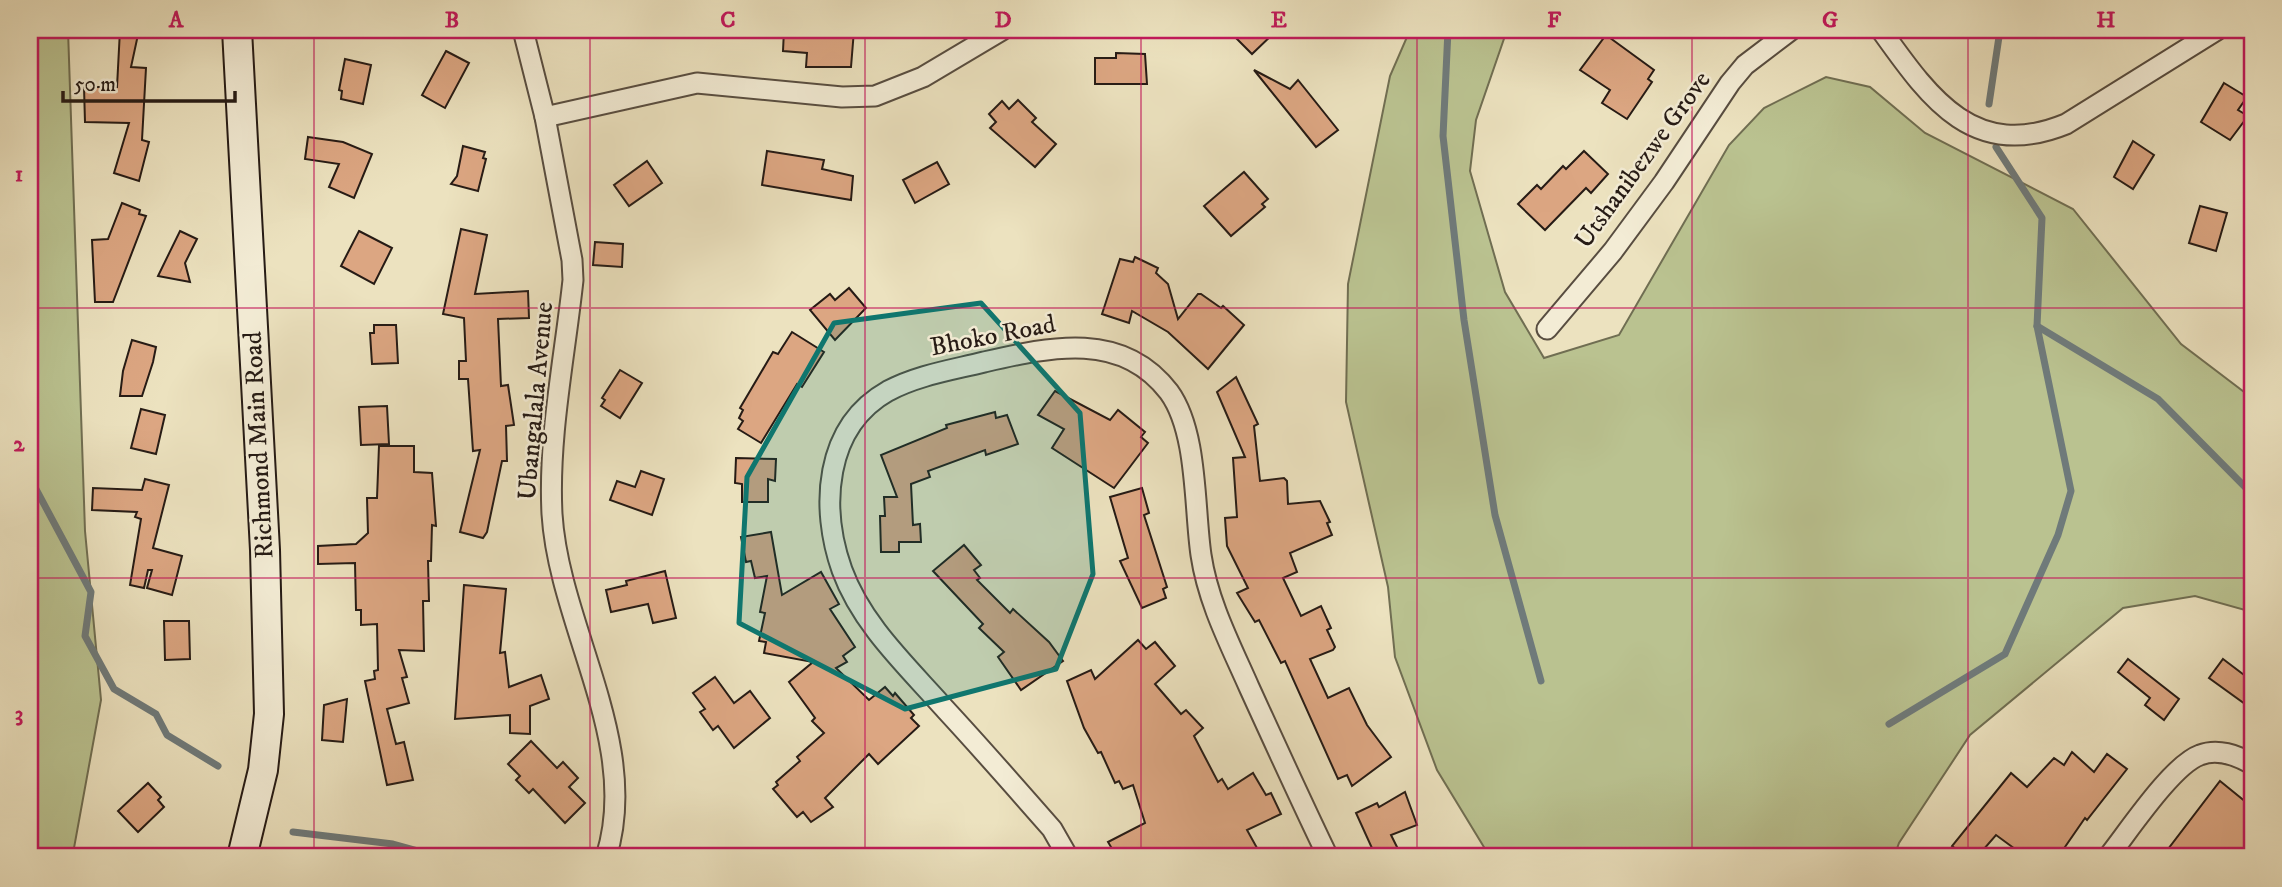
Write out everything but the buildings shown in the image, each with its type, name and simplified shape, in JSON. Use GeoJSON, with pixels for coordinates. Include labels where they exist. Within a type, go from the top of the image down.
{"type":"FeatureCollection","features":[{"type":"Feature","properties":{"kind":"main road","name":"Richmond Main Road"},"geometry":{"type":"LineString","coordinates":[[237,30],[265,550],[269,714],[263,770],[242,857]]}},
{"type":"Feature","properties":{"kind":"street","name":"Ubangalala Avenue"},"geometry":{"type":"LineString","coordinates":[[523,30],[545,117],[573,280],[554,459],[552,514],[565,584],[608,744],[615,780],[615,811],[606,857]]}},
{"type":"Feature","properties":{"kind":"street"},"geometry":{"type":"LineString","coordinates":[[545,117],[697,83],[842,97],[875,96],[923,77],[1002,30]]}},
{"type":"Feature","properties":{"kind":"street","name":"Utshanibezwe Grove"},"geometry":{"type":"LineString","coordinates":[[1547,329],[1649,202],[1730,83],[1752,59],[1791,30]]}},
{"type":"Feature","properties":{"kind":"street"},"geometry":{"type":"LineString","coordinates":[[1881,30],[1913,74],[1947,111],[1973,127],[2012,135],[2049,131],[2066,124],[2217,30]]}},
{"type":"Feature","properties":{"kind":"street","name":"Bhoko Road"},"geometry":{"type":"LineString","coordinates":[[1068,857],[1052,829],[870,622],[851,589],[836,550],[831,520],[831,486],[833,464],[847,430],[874,400],[888,391],[926,376],[993,360],[1059,347],[1087,346],[1119,353],[1146,369],[1170,394],[1177,408],[1188,440],[1208,590],[1235,657],[1328,857]]}},
{"type":"Feature","properties":{"kind":"street"},"geometry":{"type":"LineString","coordinates":[[2108,857],[2189,760],[2201,754],[2223,752],[2252,764]]}},
{"type":"Feature","properties":{"kind":"highlighted area"},"geometry":{"type":"Polygon","coordinates":[[[981,303],[1080,413],[1093,574],[1056,669],[905,709],[739,623],[747,477],[834,323],[981,303]]]}},
{"type":"Feature","properties":{"kind":"green space"},"geometry":{"type":"Polygon","coordinates":[[[30,30],[68,30],[85,531],[101,700],[74,848],[69,857],[30,857],[30,30]]]}},
{"type":"Feature","properties":{"kind":"green space"},"geometry":{"type":"Polygon","coordinates":[[[1410,30],[1507,30],[1476,120],[1470,171],[1505,292],[1544,358],[1619,335],[1729,145],[1764,108],[1826,77],[1870,87],[1925,133],[2073,209],[2181,344],[2252,398],[2252,612],[2195,596],[2123,608],[1970,735],[1899,843],[1894,857],[1490,857],[1437,770],[1395,657],[1388,587],[1346,402],[1348,284],[1390,76],[1410,30]]]}},
{"type":"Feature","properties":{"kind":"waterway"},"geometry":{"type":"LineString","coordinates":[[1448,30],[1443,136],[1464,320],[1495,515],[1541,681]]}},
{"type":"Feature","properties":{"kind":"waterway"},"geometry":{"type":"LineString","coordinates":[[1989,104],[2000,30]]}},
{"type":"Feature","properties":{"kind":"waterway"},"geometry":{"type":"LineString","coordinates":[[1889,724],[2005,654],[2058,535],[2071,491],[2037,326],[2042,218],[1996,147]]}},
{"type":"Feature","properties":{"kind":"waterway"},"geometry":{"type":"LineString","coordinates":[[2037,326],[2158,399],[2252,494]]}},
{"type":"Feature","properties":{"kind":"waterway"},"geometry":{"type":"LineString","coordinates":[[30,478],[91,592],[85,636],[114,689],[156,714],[167,735],[218,766]]}},
{"type":"Feature","properties":{"kind":"waterway"},"geometry":{"type":"LineString","coordinates":[[293,832],[393,844],[440,857]]}}]}
